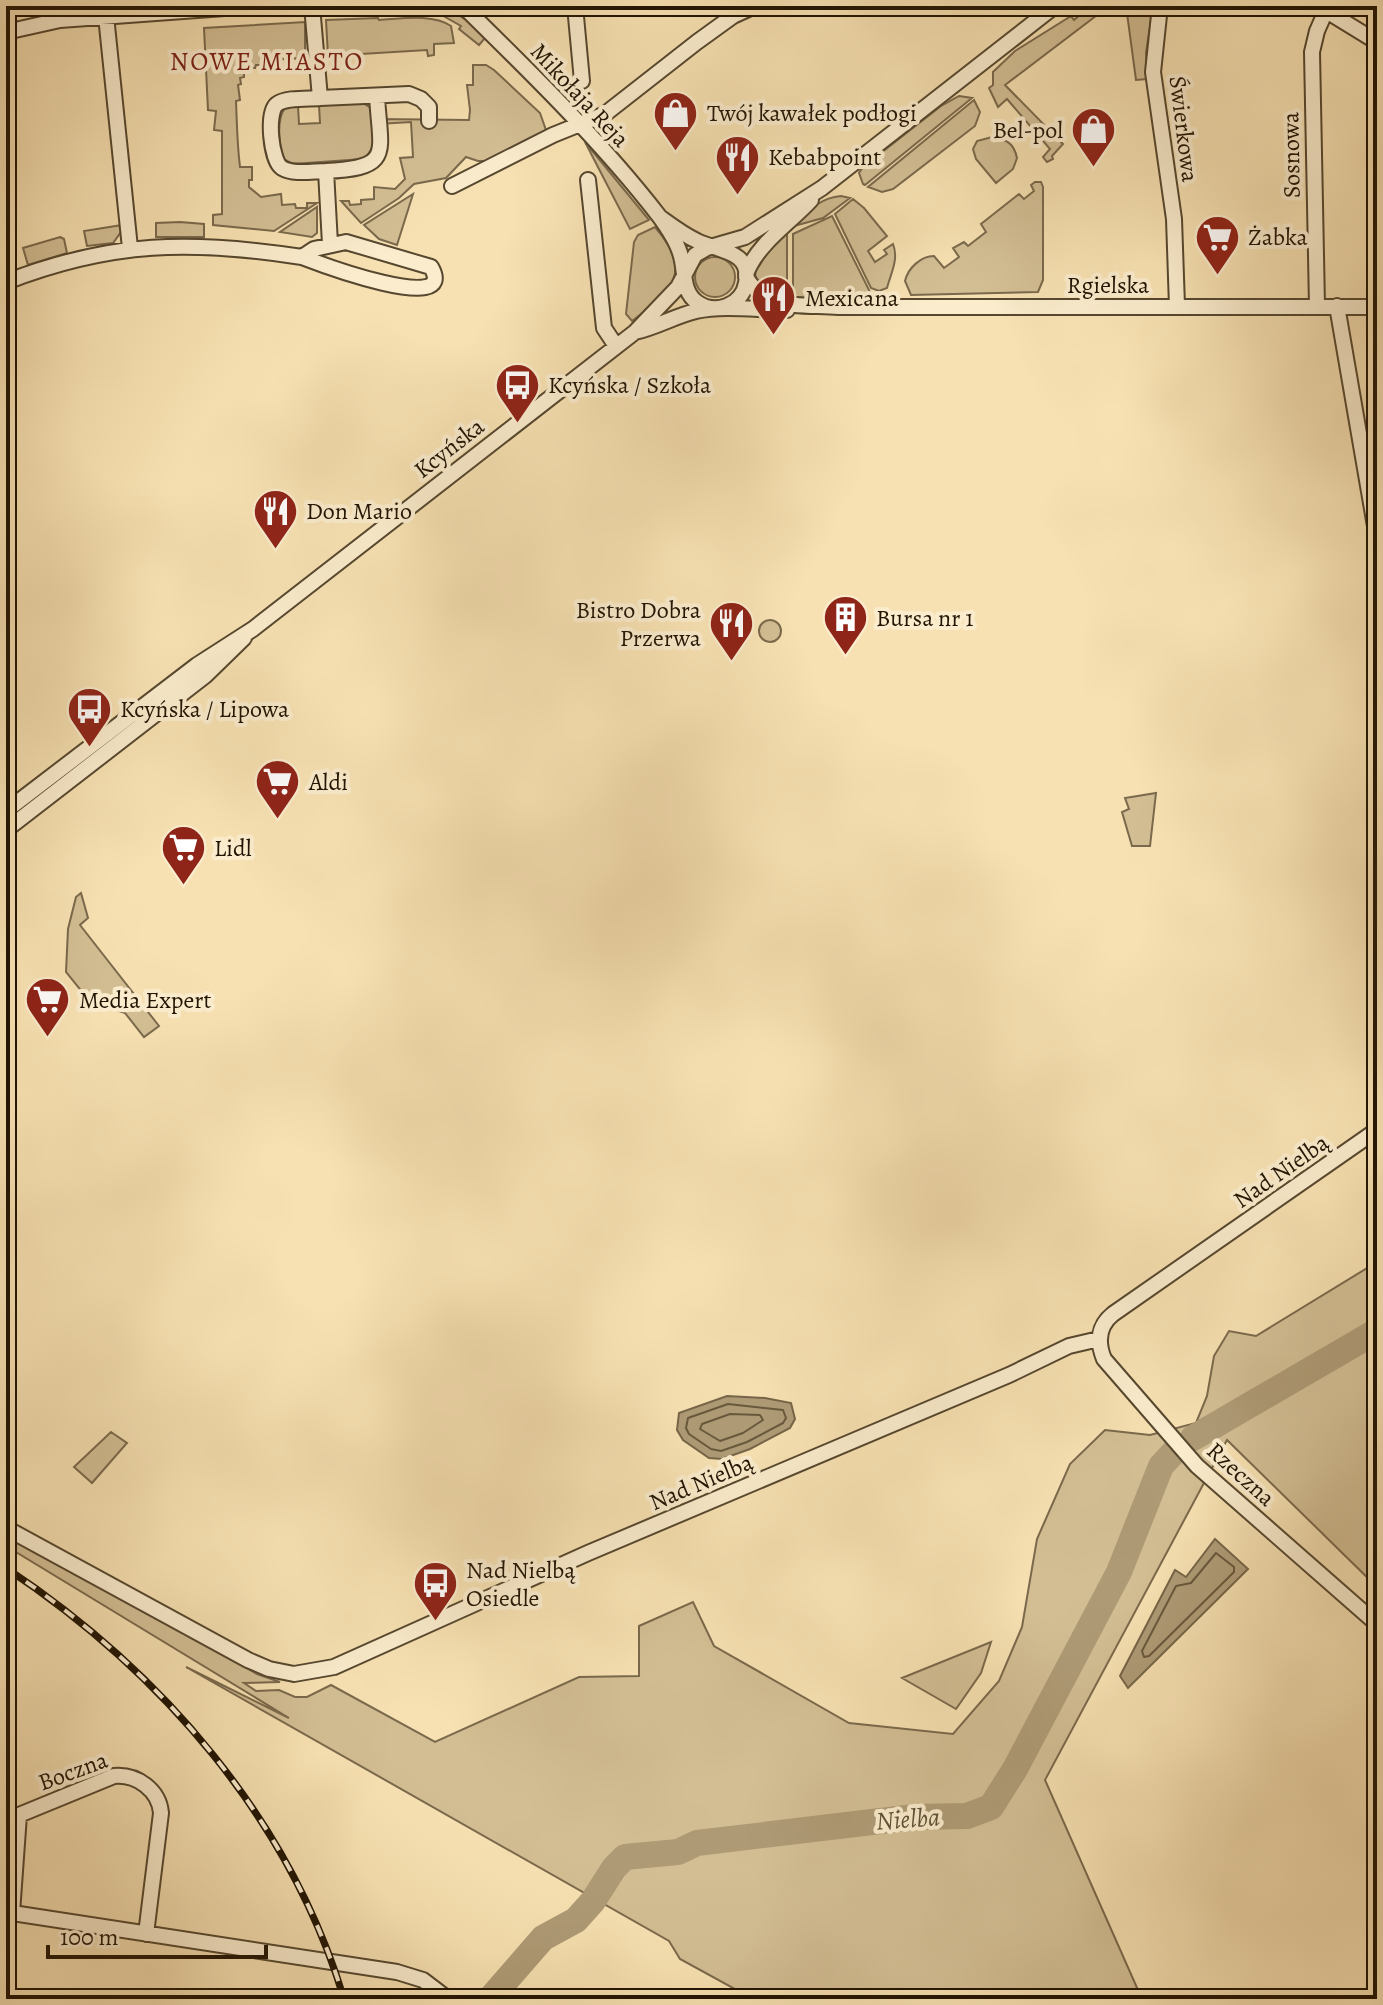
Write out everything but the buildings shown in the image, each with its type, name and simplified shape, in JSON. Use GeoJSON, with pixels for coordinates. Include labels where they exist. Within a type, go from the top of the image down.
{"type":"FeatureCollection","features":[{"type":"Feature","properties":{"kind":"street"},"geometry":{"type":"LineString","coordinates":[[6,32],[58,13],[106,16],[252,6]]}},
{"type":"Feature","properties":{"kind":"street"},"geometry":{"type":"LineString","coordinates":[[312,6],[320,98]]}},
{"type":"Feature","properties":{"kind":"street","name":"Mikołaja Reja"},"geometry":{"type":"LineString","coordinates":[[463,6],[581,124],[661,218],[675,242],[685,272]]}},
{"type":"Feature","properties":{"kind":"street"},"geometry":{"type":"LineString","coordinates":[[575,6],[582,81]]}},
{"type":"Feature","properties":{"kind":"street"},"geometry":{"type":"LineString","coordinates":[[452,186],[616,106],[732,11],[755,6]]}},
{"type":"Feature","properties":{"kind":"street"},"geometry":{"type":"LineString","coordinates":[[822,188],[789,224],[762,247],[746,276],[740,297],[729,306],[719,308],[702,306],[691,298],[685,286],[685,272],[695,255],[745,237],[822,188],[1055,6]]}},
{"type":"Feature","properties":{"kind":"street","name":"Świerkowa"},"geometry":{"type":"LineString","coordinates":[[1160,6],[1153,72],[1175,234],[1177,306]]}},
{"type":"Feature","properties":{"kind":"street"},"geometry":{"type":"LineString","coordinates":[[1324,7],[1377,42]]}},
{"type":"Feature","properties":{"kind":"street","name":"Sosnowa"},"geometry":{"type":"LineString","coordinates":[[1317,306],[1312,52],[1324,7]]}},
{"type":"Feature","properties":{"kind":"street"},"geometry":{"type":"LineString","coordinates":[[106,16],[130,248]]}},
{"type":"Feature","properties":{"kind":"street"},"geometry":{"type":"LineString","coordinates":[[377,96],[380,150],[375,160],[362,168],[326,171],[291,172],[280,167],[273,156],[271,117],[277,104],[283,101],[409,94],[429,107],[429,121]]}},
{"type":"Feature","properties":{"kind":"street"},"geometry":{"type":"LineString","coordinates":[[326,171],[330,244]]}},
{"type":"Feature","properties":{"kind":"street"},"geometry":{"type":"LineString","coordinates":[[588,180],[604,328],[616,346]]}},
{"type":"Feature","properties":{"kind":"street","name":"Mikołaja Reja"},"geometry":{"type":"LineString","coordinates":[[661,218],[682,233],[713,247]]}},
{"type":"Feature","properties":{"kind":"street"},"geometry":{"type":"LineString","coordinates":[[6,282],[79,257],[130,248],[197,245],[302,257],[409,289],[425,288],[434,280],[434,271],[423,263],[346,242],[314,249],[302,257]]}},
{"type":"Feature","properties":{"kind":"street"},"geometry":{"type":"LineString","coordinates":[[713,247],[721,247],[735,254],[746,276]]}},
{"type":"Feature","properties":{"kind":"street","name":"Kcyńska"},"geometry":{"type":"LineString","coordinates":[[6,811],[197,665],[253,629],[635,332],[678,287],[685,272]]}},
{"type":"Feature","properties":{"kind":"street","name":"Rgielska"},"geometry":{"type":"LineString","coordinates":[[746,276],[757,293],[774,302],[839,307]]}},
{"type":"Feature","properties":{"kind":"street"},"geometry":{"type":"LineString","coordinates":[[1337,306],[1377,538]]}},
{"type":"Feature","properties":{"kind":"street","name":"Rgielska"},"geometry":{"type":"LineString","coordinates":[[719,308],[1377,307]]}},
{"type":"Feature","properties":{"kind":"street","name":"Kcyńska"},"geometry":{"type":"LineString","coordinates":[[635,332],[686,314],[719,308]]}},
{"type":"Feature","properties":{"kind":"street","name":"Kcyńska"},"geometry":{"type":"LineString","coordinates":[[6,830],[205,676],[253,629]]}},
{"type":"Feature","properties":{"kind":"street","name":"Nad Nielbą"},"geometry":{"type":"LineString","coordinates":[[6,1528],[248,1660],[284,1673],[334,1667],[588,1553],[1009,1375],[1069,1346],[1099,1339],[1104,1323],[1117,1311],[1377,1130]]}},
{"type":"Feature","properties":{"kind":"street","name":"Rzeczna"},"geometry":{"type":"LineString","coordinates":[[1099,1339],[1104,1359],[1197,1466],[1377,1624]]}},
{"type":"Feature","properties":{"kind":"street","name":"Boczna"},"geometry":{"type":"LineString","coordinates":[[6,1806],[19,1815],[114,1776],[127,1776],[150,1789],[160,1801],[161,1813],[146,1934]]}},
{"type":"Feature","properties":{"kind":"street"},"geometry":{"type":"LineString","coordinates":[[19,1815],[9,1913],[397,1972],[423,1980],[448,1999]]}},
{"type":"Feature","properties":{"kind":"shaded area"},"geometry":{"type":"Polygon","coordinates":[[[376,6],[445,6],[472,24],[485,38],[479,45],[459,29],[461,26],[438,13],[378,14],[376,6]]]}},
{"type":"Feature","properties":{"kind":"shaded area"},"geometry":{"type":"Polygon","coordinates":[[[1085,6],[1109,6],[1005,85],[1063,144],[1052,156],[1053,159],[1047,162],[1043,157],[1050,149],[1007,99],[998,107],[989,88],[993,85],[993,72],[1015,51],[1071,16],[1074,20],[1085,6]]]}},
{"type":"Feature","properties":{"kind":"shaded area"},"geometry":{"type":"Polygon","coordinates":[[[1126,6],[1153,6],[1146,53],[1147,79],[1136,80],[1126,6]]]}},
{"type":"Feature","properties":{"kind":"shaded area"},"geometry":{"type":"Polygon","coordinates":[[[435,19],[451,26],[454,43],[434,44],[434,55],[428,56],[427,50],[328,56],[326,20],[435,19]]]}},
{"type":"Feature","properties":{"kind":"shaded area"},"geometry":{"type":"Polygon","coordinates":[[[305,22],[305,58],[270,60],[270,65],[249,68],[249,72],[240,78],[240,100],[236,101],[238,142],[240,167],[252,167],[249,187],[261,197],[281,194],[282,205],[295,204],[296,208],[307,208],[307,203],[317,203],[274,231],[213,225],[213,215],[222,214],[222,131],[214,130],[216,111],[208,110],[204,28],[305,22]]]}},
{"type":"Feature","properties":{"kind":"shaded area"},"geometry":{"type":"Polygon","coordinates":[[[473,65],[486,65],[494,70],[540,113],[547,133],[488,161],[466,157],[446,178],[414,184],[361,223],[341,201],[349,201],[350,205],[361,204],[361,200],[374,199],[374,187],[395,189],[405,179],[400,158],[413,157],[411,122],[378,124],[378,119],[469,120],[467,85],[473,85],[473,65]]]}},
{"type":"Feature","properties":{"kind":"shaded area"},"geometry":{"type":"Polygon","coordinates":[[[959,96],[972,98],[863,184],[859,173],[863,167],[941,106],[959,96]]]}},
{"type":"Feature","properties":{"kind":"shaded area"},"geometry":{"type":"Polygon","coordinates":[[[974,100],[980,112],[975,126],[893,189],[882,192],[868,187],[974,100]]]}},
{"type":"Feature","properties":{"kind":"shaded area"},"geometry":{"type":"Polygon","coordinates":[[[361,102],[371,108],[375,129],[371,149],[363,159],[293,164],[284,159],[279,133],[285,108],[298,106],[299,124],[320,123],[319,105],[361,102]]]}},
{"type":"Feature","properties":{"kind":"shaded area"},"geometry":{"type":"Polygon","coordinates":[[[992,137],[1009,143],[1017,158],[1013,169],[996,183],[976,159],[973,149],[977,141],[992,137]]]}},
{"type":"Feature","properties":{"kind":"shaded area"},"geometry":{"type":"Polygon","coordinates":[[[585,142],[649,220],[630,229],[585,142]]]}},
{"type":"Feature","properties":{"kind":"shaded area"},"geometry":{"type":"Polygon","coordinates":[[[1041,182],[1043,187],[1043,280],[1038,292],[911,295],[905,281],[916,264],[934,256],[944,268],[959,257],[953,248],[964,242],[968,246],[986,232],[981,224],[1019,194],[1024,199],[1034,191],[1031,185],[1041,182]]]}},
{"type":"Feature","properties":{"kind":"shaded area"},"geometry":{"type":"Polygon","coordinates":[[[413,194],[397,245],[379,239],[364,225],[413,194]]]}},
{"type":"Feature","properties":{"kind":"shaded area"},"geometry":{"type":"Polygon","coordinates":[[[841,196],[850,198],[823,218],[794,226],[820,202],[841,196]]]}},
{"type":"Feature","properties":{"kind":"shaded area"},"geometry":{"type":"Polygon","coordinates":[[[853,199],[887,236],[868,251],[875,262],[887,254],[884,250],[893,244],[895,250],[887,288],[879,291],[871,288],[835,214],[853,199]]]}},
{"type":"Feature","properties":{"kind":"shaded area"},"geometry":{"type":"Polygon","coordinates":[[[317,207],[317,233],[312,237],[280,232],[317,207]]]}},
{"type":"Feature","properties":{"kind":"shaded area"},"geometry":{"type":"Polygon","coordinates":[[[832,216],[873,298],[793,297],[793,234],[832,216]]]}},
{"type":"Feature","properties":{"kind":"shaded area"},"geometry":{"type":"Polygon","coordinates":[[[156,223],[204,224],[204,237],[156,237],[156,223]]]}},
{"type":"Feature","properties":{"kind":"shaded area"},"geometry":{"type":"Polygon","coordinates":[[[122,225],[113,243],[87,246],[84,231],[122,225]]]}},
{"type":"Feature","properties":{"kind":"shaded area"},"geometry":{"type":"Polygon","coordinates":[[[655,227],[673,257],[673,280],[658,300],[632,321],[626,314],[634,242],[638,235],[655,227]]]}},
{"type":"Feature","properties":{"kind":"shaded area"},"geometry":{"type":"Polygon","coordinates":[[[787,233],[787,297],[763,289],[758,284],[755,271],[762,254],[787,233]]]}},
{"type":"Feature","properties":{"kind":"shaded area"},"geometry":{"type":"Polygon","coordinates":[[[60,237],[64,239],[67,253],[28,265],[23,248],[60,237]]]}},
{"type":"Feature","properties":{"kind":"shaded area"},"geometry":{"type":"Polygon","coordinates":[[[715,257],[729,263],[735,277],[729,291],[715,297],[701,291],[695,277],[701,263],[715,257]]]}},
{"type":"Feature","properties":{"kind":"shaded area"},"geometry":{"type":"Polygon","coordinates":[[[770,620],[781,631],[770,642],[759,631],[770,620]]]}},
{"type":"Feature","properties":{"kind":"shaded area"},"geometry":{"type":"Polygon","coordinates":[[[1156,793],[1150,846],[1132,846],[1122,812],[1129,809],[1125,798],[1156,793]]]}},
{"type":"Feature","properties":{"kind":"shaded area"},"geometry":{"type":"Polygon","coordinates":[[[81,893],[88,918],[80,925],[159,1026],[144,1037],[125,1013],[99,1004],[95,1008],[66,972],[68,929],[76,897],[81,893]]]}},
{"type":"Feature","properties":{"kind":"shaded area"},"geometry":{"type":"Polygon","coordinates":[[[1377,1262],[1377,1587],[1227,1440],[1045,1780],[1142,1999],[753,1999],[680,1959],[669,1941],[186,1667],[289,1718],[6,1546],[6,1536],[257,1674],[280,1682],[244,1683],[256,1691],[279,1690],[295,1697],[307,1697],[331,1685],[435,1742],[579,1677],[639,1676],[639,1626],[693,1602],[714,1646],[849,1723],[953,1734],[999,1681],[1022,1627],[1037,1539],[1070,1464],[1105,1430],[1150,1435],[1196,1423],[1207,1396],[1214,1356],[1229,1331],[1256,1336],[1377,1262]]]}},
{"type":"Feature","properties":{"kind":"shaded area"},"geometry":{"type":"Polygon","coordinates":[[[111,1432],[127,1443],[92,1483],[74,1467],[111,1432]]]}},
{"type":"Feature","properties":{"kind":"shaded area"},"geometry":{"type":"Polygon","coordinates":[[[991,1642],[981,1673],[956,1709],[902,1678],[991,1642]]]}},
{"type":"Feature","properties":{"kind":"water"},"geometry":{"type":"Polygon","coordinates":[[[727,1396],[791,1403],[795,1419],[790,1428],[750,1449],[722,1459],[709,1458],[683,1440],[677,1430],[679,1413],[727,1396]]]}},
{"type":"Feature","properties":{"kind":"water"},"geometry":{"type":"Polygon","coordinates":[[[1215,1539],[1248,1569],[1128,1688],[1120,1676],[1175,1570],[1186,1577],[1215,1539]]]}},
{"type":"Feature","properties":{"kind":"waterway","name":"Nielba"},"geometry":{"type":"LineString","coordinates":[[1193,1438],[1377,1331]]}},
{"type":"Feature","properties":{"kind":"waterway","name":"Nielba"},"geometry":{"type":"LineString","coordinates":[[490,1999],[543,1938],[576,1920],[625,1857],[678,1852],[697,1843],[914,1817],[967,1816],[991,1807],[1015,1769],[1119,1572],[1161,1466],[1173,1453]]}},
{"type":"Feature","properties":{"kind":"railway"},"geometry":{"type":"LineString","coordinates":[[6,1568],[117,1653],[167,1702],[213,1755],[254,1811],[290,1870],[320,1933],[344,1999]]}},
{"type":"Feature","properties":{"kind":"place","name":"Twój kawałek podłogi"},"geometry":{"type":"Point","coordinates":[676,152]}},
{"type":"Feature","properties":{"kind":"place","name":"Bel-pol"},"geometry":{"type":"Point","coordinates":[1094,169]}},
{"type":"Feature","properties":{"kind":"place","name":"Kebabpoint"},"geometry":{"type":"Point","coordinates":[737,196]}},
{"type":"Feature","properties":{"kind":"place","name":"Żabka"},"geometry":{"type":"Point","coordinates":[1217,276]}},
{"type":"Feature","properties":{"kind":"place","name":"Mexicana"},"geometry":{"type":"Point","coordinates":[774,337]}},
{"type":"Feature","properties":{"kind":"place","name":"Kcyńska / Szkoła"},"geometry":{"type":"Point","coordinates":[517,424]}},
{"type":"Feature","properties":{"kind":"place","name":"Don Mario"},"geometry":{"type":"Point","coordinates":[275,550]}},
{"type":"Feature","properties":{"kind":"place","name":"Bursa nr 1"},"geometry":{"type":"Point","coordinates":[845,657]}},
{"type":"Feature","properties":{"kind":"place","name":"Bistro Dobra Przerwa"},"geometry":{"type":"Point","coordinates":[732,663]}},
{"type":"Feature","properties":{"kind":"place","name":"Kcyńska / Lipowa"},"geometry":{"type":"Point","coordinates":[89,748]}},
{"type":"Feature","properties":{"kind":"place","name":"Aldi"},"geometry":{"type":"Point","coordinates":[278,821]}},
{"type":"Feature","properties":{"kind":"place","name":"Lidl"},"geometry":{"type":"Point","coordinates":[183,887]}},
{"type":"Feature","properties":{"kind":"place","name":"Media Expert"},"geometry":{"type":"Point","coordinates":[48,1039]}},
{"type":"Feature","properties":{"kind":"place","name":"Nad Nielbą Osiedle"},"geometry":{"type":"Point","coordinates":[435,1623]}},
{"type":"Feature","properties":{"kind":"district","name":"NOWE MIASTO"},"geometry":{"type":"Point","coordinates":[267,61]}}]}
